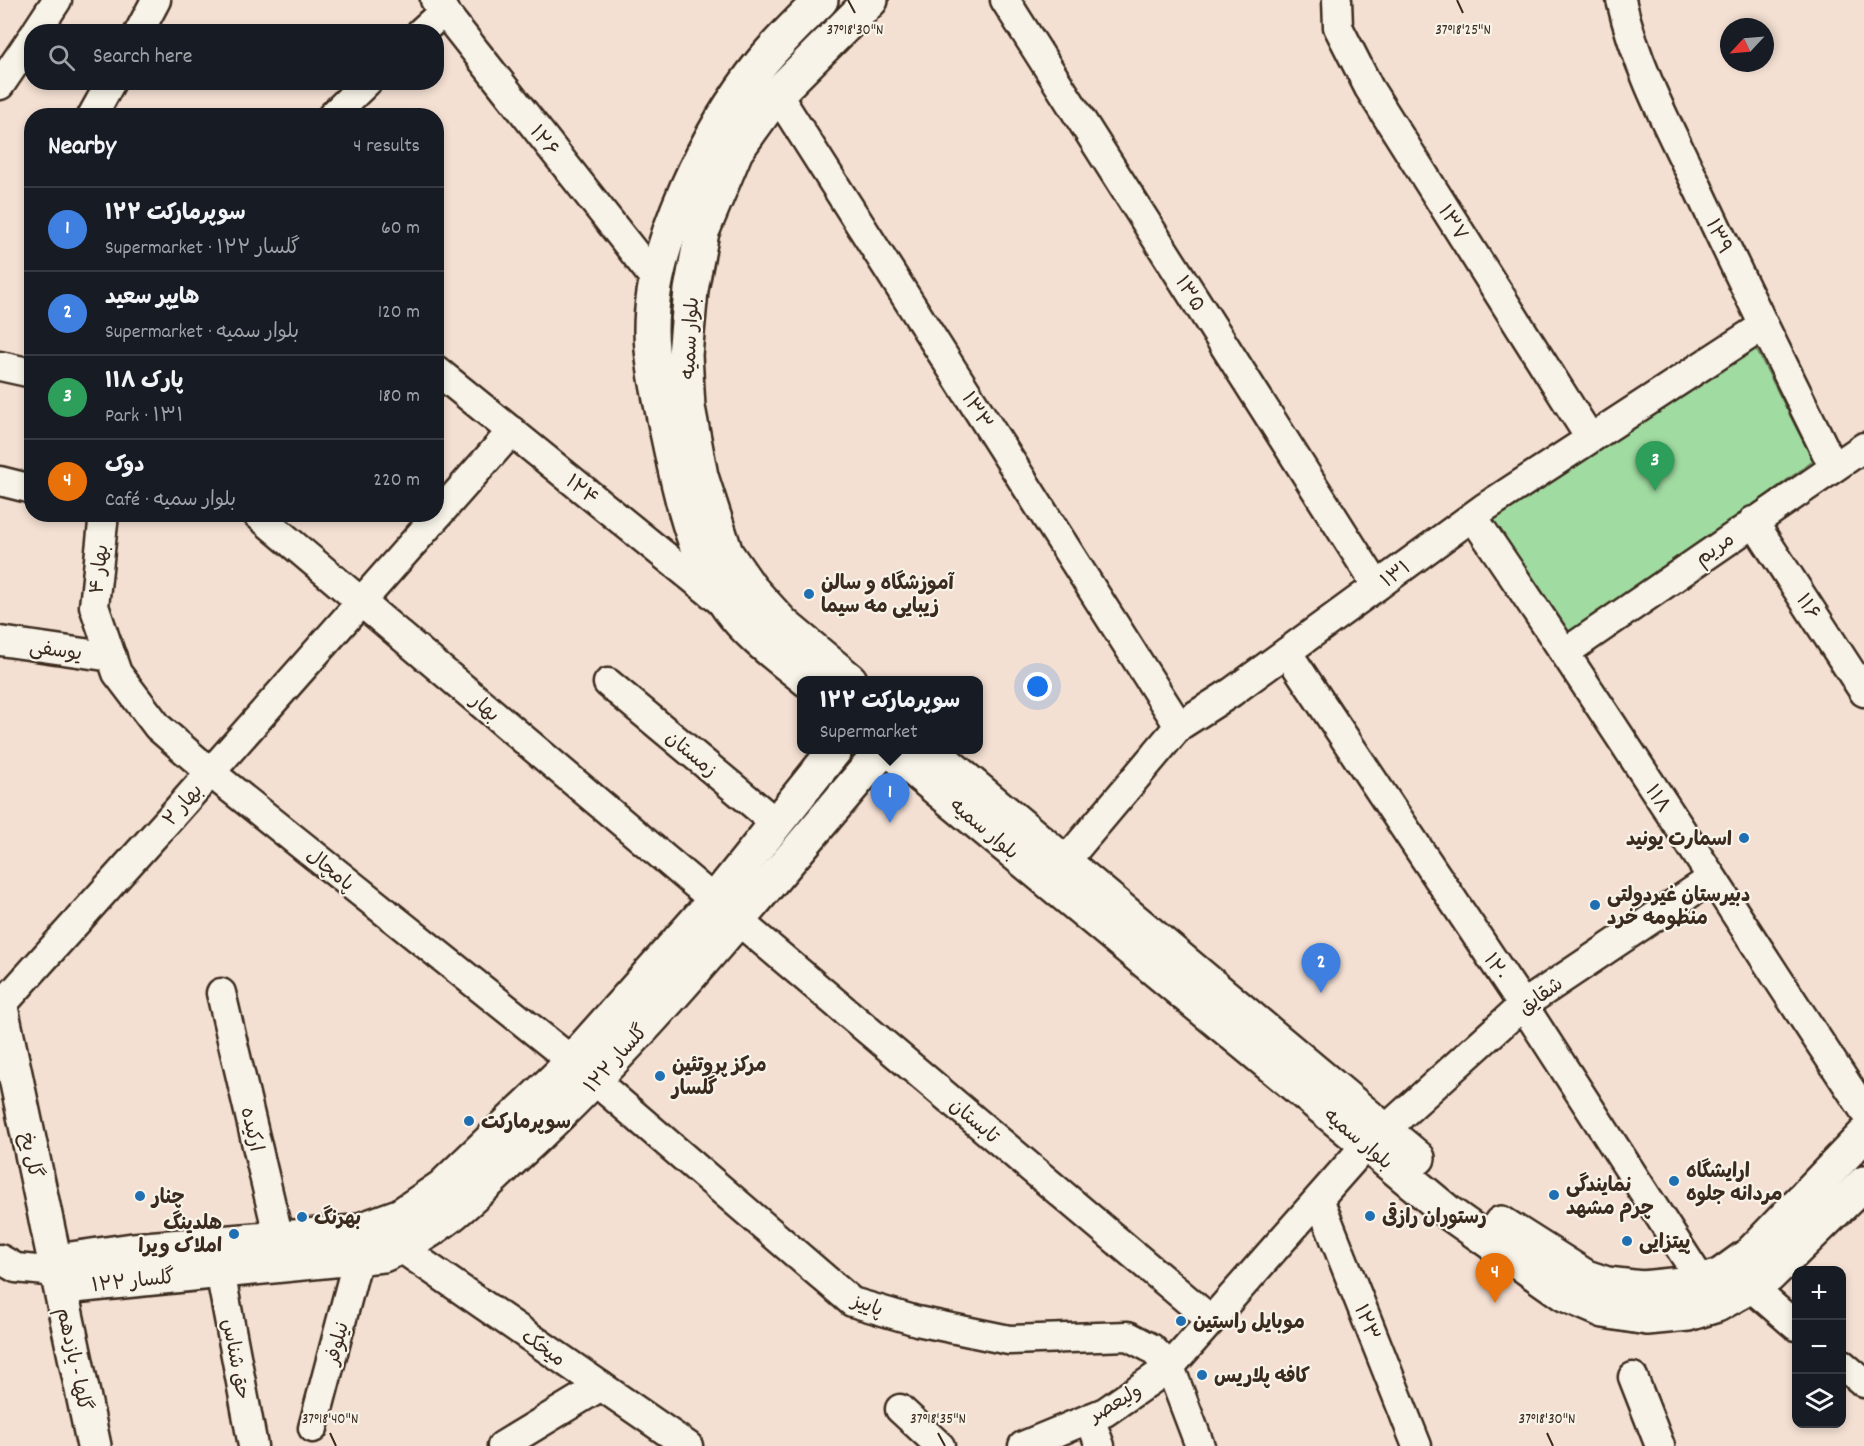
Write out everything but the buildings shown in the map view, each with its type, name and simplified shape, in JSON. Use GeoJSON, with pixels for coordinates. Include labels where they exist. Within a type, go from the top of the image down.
{"type":"FeatureCollection","features":[{"type":"Feature","properties":{"kind":"main road","name":"بلوار سمیه"},"geometry":{"type":"LineString","coordinates":[[801,676],[766,646],[729,608],[701,561],[678,485],[663,414],[651,332],[655,279],[674,221],[712,136],[760,65],[821,0]]}},
{"type":"Feature","properties":{"kind":"main road","name":"بلوار سمیه"},"geometry":{"type":"LineString","coordinates":[[844,676],[783,624],[751,589],[726,553],[701,476],[688,407],[684,355],[691,290],[702,232],[736,151],[777,94],[871,0]]}},
{"type":"Feature","properties":{"kind":"main road","name":"گلسار ۱۲۲"},"geometry":{"type":"LineString","coordinates":[[726,911],[776,823],[832,754]]}},
{"type":"Feature","properties":{"kind":"main road","name":"گلسار ۱۲۲"},"geometry":{"type":"LineString","coordinates":[[583,1072],[442,1187],[401,1215],[354,1232],[282,1252],[220,1271],[74,1286],[56,1272],[71,1259],[133,1250],[282,1252],[358,1258],[382,1255],[416,1241],[446,1221],[583,1072],[726,911],[879,754]]}},
{"type":"Feature","properties":{"kind":"main road","name":"بلوار سمیه"},"geometry":{"type":"LineString","coordinates":[[895,754],[1161,959],[1376,1138],[1514,1233],[1586,1277],[1607,1284],[1642,1288],[1702,1282],[1721,1275],[1750,1254],[1864,1135]]}},
{"type":"Feature","properties":{"kind":"main road","name":"بلوار سمیه"},"geometry":{"type":"LineString","coordinates":[[936,754],[1064,863],[1161,959]]}},
{"type":"Feature","properties":{"kind":"main road","name":"گل یخ"},"geometry":{"type":"LineString","coordinates":[[0,1004],[56,1272]]}},
{"type":"Feature","properties":{"kind":"main road","name":"بلوار سمیه"},"geometry":{"type":"LineString","coordinates":[[1376,1138],[1449,1213],[1564,1294],[1604,1311],[1647,1318],[1689,1314],[1718,1305],[1752,1288],[1809,1240],[1864,1183]]}},
{"type":"Feature","properties":{"kind":"main road","name":"گلها - یازدهم"},"geometry":{"type":"LineString","coordinates":[[56,1272],[94,1446]]}},
{"type":"Feature","properties":{"kind":"street"},"geometry":{"type":"LineString","coordinates":[[41,24],[57,0]]}},
{"type":"Feature","properties":{"kind":"street"},"geometry":{"type":"LineString","coordinates":[[143,24],[156,0]]}},
{"type":"Feature","properties":{"kind":"street","name":"۱۳۵"},"geometry":{"type":"LineString","coordinates":[[1005,0],[1377,586]]}},
{"type":"Feature","properties":{"kind":"street","name":"۱۳۷"},"geometry":{"type":"LineString","coordinates":[[1337,0],[1338,27],[1369,88],[1590,438]]}},
{"type":"Feature","properties":{"kind":"street","name":"۱۳۹"},"geometry":{"type":"LineString","coordinates":[[1622,0],[1640,64],[1763,326],[1833,466]]}},
{"type":"Feature","properties":{"kind":"street"},"geometry":{"type":"LineString","coordinates":[[427,24],[440,5]]}},
{"type":"Feature","properties":{"kind":"street","name":"۱۲۶"},"geometry":{"type":"LineString","coordinates":[[440,5],[655,279]]}},
{"type":"Feature","properties":{"kind":"street"},"geometry":{"type":"LineString","coordinates":[[0,85],[24,50]]}},
{"type":"Feature","properties":{"kind":"street"},"geometry":{"type":"LineString","coordinates":[[97,108],[107,90]]}},
{"type":"Feature","properties":{"kind":"street"},"geometry":{"type":"LineString","coordinates":[[341,108],[359,90]]}},
{"type":"Feature","properties":{"kind":"street","name":"۱۳۳"},"geometry":{"type":"LineString","coordinates":[[777,94],[1179,726]]}},
{"type":"Feature","properties":{"kind":"street","name":"۱۳۱"},"geometry":{"type":"LineString","coordinates":[[1064,863],[1179,726],[1287,652],[1473,517],[1763,326]]}},
{"type":"Feature","properties":{"kind":"street"},"geometry":{"type":"LineString","coordinates":[[0,366],[24,371]]}},
{"type":"Feature","properties":{"kind":"street","name":"۱۲۴"},"geometry":{"type":"LineString","coordinates":[[444,376],[729,608]]}},
{"type":"Feature","properties":{"kind":"street","name":"بهار ۲"},"geometry":{"type":"LineString","coordinates":[[444,508],[512,431]]}},
{"type":"Feature","properties":{"kind":"street","name":"مریم"},"geometry":{"type":"LineString","coordinates":[[1566,652],[1753,520],[1864,447]]}},
{"type":"Feature","properties":{"kind":"street"},"geometry":{"type":"LineString","coordinates":[[0,481],[24,487]]}},
{"type":"Feature","properties":{"kind":"street","name":"۱۱۸"},"geometry":{"type":"LineString","coordinates":[[1473,517],[1566,652],[1711,879],[1864,1110]]}},
{"type":"Feature","properties":{"kind":"street","name":"۱۱۶"},"geometry":{"type":"LineString","coordinates":[[1753,520],[1864,692]]}},
{"type":"Feature","properties":{"kind":"street","name":"بهار ۴"},"geometry":{"type":"LineString","coordinates":[[103,522],[94,606],[112,657]]}},
{"type":"Feature","properties":{"kind":"street","name":"بهار"},"geometry":{"type":"LineString","coordinates":[[267,522],[726,911]]}},
{"type":"Feature","properties":{"kind":"street","name":"بهار ۲"},"geometry":{"type":"LineString","coordinates":[[0,1004],[210,772],[431,522]]}},
{"type":"Feature","properties":{"kind":"street","name":"یوسفی"},"geometry":{"type":"LineString","coordinates":[[0,641],[112,657]]}},
{"type":"Feature","properties":{"kind":"street","name":"۱۲۰"},"geometry":{"type":"LineString","coordinates":[[1287,652],[1523,1005],[1702,1282]]}},
{"type":"Feature","properties":{"kind":"street","name":"پامچال"},"geometry":{"type":"LineString","coordinates":[[112,657],[117,673],[158,727],[210,772],[583,1072]]}},
{"type":"Feature","properties":{"kind":"street","name":"زمستان"},"geometry":{"type":"LineString","coordinates":[[608,684],[776,823]]}},
{"type":"Feature","properties":{"kind":"street","name":"شقایق"},"geometry":{"type":"LineString","coordinates":[[1376,1138],[1523,1005],[1711,879]]}},
{"type":"Feature","properties":{"kind":"street","name":"تابستان"},"geometry":{"type":"LineString","coordinates":[[726,911],[1211,1320]]}},
{"type":"Feature","properties":{"kind":"street","name":"ارکیده"},"geometry":{"type":"LineString","coordinates":[[221,993],[282,1252]]}},
{"type":"Feature","properties":{"kind":"street","name":"پاییز"},"geometry":{"type":"LineString","coordinates":[[583,1072],[852,1302],[917,1321],[1009,1340],[1128,1336],[1151,1348],[1170,1367]]}},
{"type":"Feature","properties":{"kind":"street"},"geometry":{"type":"LineString","coordinates":[[1200,1446],[1170,1367],[1376,1138]]}},
{"type":"Feature","properties":{"kind":"street","name":"۱۲۳"},"geometry":{"type":"LineString","coordinates":[[1319,1199],[1417,1446]]}},
{"type":"Feature","properties":{"kind":"street","name":"میخک"},"geometry":{"type":"LineString","coordinates":[[401,1248],[688,1446]]}},
{"type":"Feature","properties":{"kind":"street","name":"نیلوفر"},"geometry":{"type":"LineString","coordinates":[[313,1428],[358,1258]]}},
{"type":"Feature","properties":{"kind":"street"},"geometry":{"type":"LineString","coordinates":[[0,1259],[16,1268],[56,1272]]}},
{"type":"Feature","properties":{"kind":"street","name":"حق شناس"},"geometry":{"type":"LineString","coordinates":[[220,1271],[253,1446]]}},
{"type":"Feature","properties":{"kind":"street"},"geometry":{"type":"LineString","coordinates":[[1752,1288],[1792,1322]]}},
{"type":"Feature","properties":{"kind":"street","name":"ولیعصر"},"geometry":{"type":"LineString","coordinates":[[1023,1446],[1113,1407],[1170,1367]]}},
{"type":"Feature","properties":{"kind":"street"},"geometry":{"type":"LineString","coordinates":[[1846,1367],[1864,1383]]}},
{"type":"Feature","properties":{"kind":"street"},"geometry":{"type":"LineString","coordinates":[[1633,1377],[1660,1446]]}},
{"type":"Feature","properties":{"kind":"street"},"geometry":{"type":"LineString","coordinates":[[502,1446],[601,1386]]}},
{"type":"Feature","properties":{"kind":"street"},"geometry":{"type":"LineString","coordinates":[[900,1409],[940,1446]]}},
{"type":"Feature","properties":{"kind":"street"},"geometry":{"type":"LineString","coordinates":[[1090,1418],[1100,1446]]}},
{"type":"Feature","properties":{"kind":"green space"},"geometry":{"type":"Polygon","coordinates":[[[1756,349],[1813,461],[1570,638],[1492,521],[1756,349]]]}},
{"type":"Feature","properties":{"kind":"place","name":"پارک ۱۱۸"},"geometry":{"type":"Point","coordinates":[1655,491]}},
{"type":"Feature","properties":{"kind":"place","name":"آموزشگاه و سالن زیبایی مه سیما"},"geometry":{"type":"Point","coordinates":[809,594]}},
{"type":"Feature","properties":{"kind":"place","name":"سوپرمارکت ۱۲۲"},"geometry":{"type":"Point","coordinates":[890,823]}},
{"type":"Feature","properties":{"kind":"place","name":"اسمارت یونید"},"geometry":{"type":"Point","coordinates":[1744,838]}},
{"type":"Feature","properties":{"kind":"place","name":"دبیرستان غیردولتی منظومه خرد"},"geometry":{"type":"Point","coordinates":[1595,905]}},
{"type":"Feature","properties":{"kind":"place","name":"هایپر سعید"},"geometry":{"type":"Point","coordinates":[1321,993]}},
{"type":"Feature","properties":{"kind":"place","name":"مرکز پروتئین گلسار"},"geometry":{"type":"Point","coordinates":[660,1076]}},
{"type":"Feature","properties":{"kind":"place","name":"سوپرمارکت"},"geometry":{"type":"Point","coordinates":[469,1121]}},
{"type":"Feature","properties":{"kind":"place","name":"ارایشگاه مردانه جلوه"},"geometry":{"type":"Point","coordinates":[1674,1181]}},
{"type":"Feature","properties":{"kind":"place","name":"نمایندگی چرم مشهد"},"geometry":{"type":"Point","coordinates":[1554,1195]}},
{"type":"Feature","properties":{"kind":"place","name":"چنار"},"geometry":{"type":"Point","coordinates":[140,1196]}},
{"type":"Feature","properties":{"kind":"place","name":"رستوران رازقی"},"geometry":{"type":"Point","coordinates":[1370,1216]}},
{"type":"Feature","properties":{"kind":"place","name":"بهرنگ"},"geometry":{"type":"Point","coordinates":[302,1217]}},
{"type":"Feature","properties":{"kind":"place","name":"هلدینگ املاک ویرا"},"geometry":{"type":"Point","coordinates":[234,1234]}},
{"type":"Feature","properties":{"kind":"place","name":"پیتزایی"},"geometry":{"type":"Point","coordinates":[1627,1241]}},
{"type":"Feature","properties":{"kind":"place","name":"دوک"},"geometry":{"type":"Point","coordinates":[1495,1303]}},
{"type":"Feature","properties":{"kind":"place","name":"موبایل راستین"},"geometry":{"type":"Point","coordinates":[1181,1321]}},
{"type":"Feature","properties":{"kind":"place","name":"کافه پلاریس"},"geometry":{"type":"Point","coordinates":[1202,1375]}}]}
